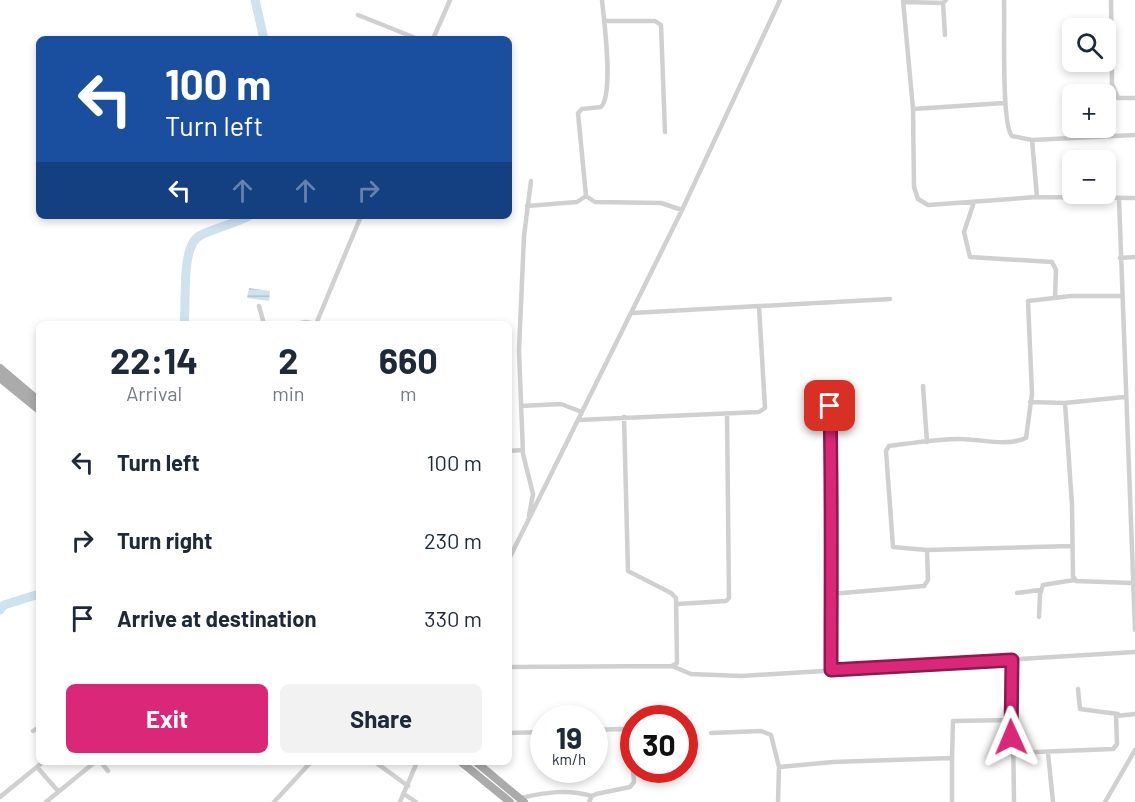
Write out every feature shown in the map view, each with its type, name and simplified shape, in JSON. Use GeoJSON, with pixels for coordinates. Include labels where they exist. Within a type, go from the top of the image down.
{"type":"FeatureCollection","features":[{"type":"Feature","properties":{"kind":"main road"},"geometry":{"type":"LineString","coordinates":[[0,368],[36,398]]}},
{"type":"Feature","properties":{"kind":"main road"},"geometry":{"type":"LineString","coordinates":[[0,378],[36,408]]}},
{"type":"Feature","properties":{"kind":"main road"},"geometry":{"type":"LineString","coordinates":[[465,765],[510,802]]}},
{"type":"Feature","properties":{"kind":"main road"},"geometry":{"type":"LineString","coordinates":[[480,765],[522,800]]}},
{"type":"Feature","properties":{"kind":"street"},"geometry":{"type":"LineString","coordinates":[[434,36],[450,0]]}},
{"type":"Feature","properties":{"kind":"street"},"geometry":{"type":"LineString","coordinates":[[586,196],[578,113],[582,109],[601,107],[605,101],[602,0]]}},
{"type":"Feature","properties":{"kind":"street"},"geometry":{"type":"LineString","coordinates":[[512,553],[682,210],[780,0]]}},
{"type":"Feature","properties":{"kind":"street"},"geometry":{"type":"LineString","coordinates":[[1004,0],[1004,103],[1009,133],[1020,139],[1032,140],[1135,135]]}},
{"type":"Feature","properties":{"kind":"street"},"geometry":{"type":"LineString","coordinates":[[1111,0],[1112,84],[1118,98],[1135,98]]}},
{"type":"Feature","properties":{"kind":"street"},"geometry":{"type":"LineString","coordinates":[[945,35],[944,2],[904,1],[912,109],[915,196],[928,205],[1037,197],[1135,198]]}},
{"type":"Feature","properties":{"kind":"street"},"geometry":{"type":"LineString","coordinates":[[358,15],[410,36]]}},
{"type":"Feature","properties":{"kind":"street"},"geometry":{"type":"LineString","coordinates":[[604,21],[655,21],[661,25],[665,132]]}},
{"type":"Feature","properties":{"kind":"street"},"geometry":{"type":"LineString","coordinates":[[912,109],[1004,103]]}},
{"type":"Feature","properties":{"kind":"street"},"geometry":{"type":"LineString","coordinates":[[1032,140],[1037,197]]}},
{"type":"Feature","properties":{"kind":"street"},"geometry":{"type":"LineString","coordinates":[[529,519],[532,494],[523,450],[520,289],[531,181]]}},
{"type":"Feature","properties":{"kind":"street"},"geometry":{"type":"LineString","coordinates":[[586,196],[595,202],[661,203],[682,210]]}},
{"type":"Feature","properties":{"kind":"street"},"geometry":{"type":"LineString","coordinates":[[527,206],[577,202],[586,196]]}},
{"type":"Feature","properties":{"kind":"street"},"geometry":{"type":"LineString","coordinates":[[1119,199],[1124,397],[1133,540],[1132,583],[1135,630]]}},
{"type":"Feature","properties":{"kind":"street"},"geometry":{"type":"LineString","coordinates":[[974,202],[964,232],[970,257],[1052,262],[1056,270],[1055,298]]}},
{"type":"Feature","properties":{"kind":"street"},"geometry":{"type":"LineString","coordinates":[[317,321],[360,219]]}},
{"type":"Feature","properties":{"kind":"street"},"geometry":{"type":"LineString","coordinates":[[1120,258],[1135,257]]}},
{"type":"Feature","properties":{"kind":"street"},"geometry":{"type":"LineString","coordinates":[[1072,546],[927,550],[896,548],[891,544],[886,451],[889,446],[927,442],[1021,440],[1028,433],[1030,402],[1028,304],[1030,300],[1122,296]]}},
{"type":"Feature","properties":{"kind":"street"},"geometry":{"type":"LineString","coordinates":[[632,313],[890,299]]}},
{"type":"Feature","properties":{"kind":"street"},"geometry":{"type":"LineString","coordinates":[[259,306],[263,321]]}},
{"type":"Feature","properties":{"kind":"street"},"geometry":{"type":"LineString","coordinates":[[578,420],[759,412],[765,408],[759,307]]}},
{"type":"Feature","properties":{"kind":"street"},"geometry":{"type":"LineString","coordinates":[[923,386],[927,442]]}},
{"type":"Feature","properties":{"kind":"street"},"geometry":{"type":"LineString","coordinates":[[1030,402],[1065,403],[1124,397]]}},
{"type":"Feature","properties":{"kind":"street"},"geometry":{"type":"LineString","coordinates":[[1065,403],[1074,580]]}},
{"type":"Feature","properties":{"kind":"street"},"geometry":{"type":"LineString","coordinates":[[521,406],[561,404],[582,412]]}},
{"type":"Feature","properties":{"kind":"street"},"geometry":{"type":"LineString","coordinates":[[830,406],[833,512],[831,670]]}},
{"type":"Feature","properties":{"kind":"street"},"geometry":{"type":"LineString","coordinates":[[677,604],[726,601],[729,598],[727,415]]}},
{"type":"Feature","properties":{"kind":"street"},"geometry":{"type":"LineString","coordinates":[[624,417],[628,571],[671,593],[677,604],[678,658],[672,666]]}},
{"type":"Feature","properties":{"kind":"street"},"geometry":{"type":"LineString","coordinates":[[1128,436],[1135,436]]}},
{"type":"Feature","properties":{"kind":"street"},"geometry":{"type":"LineString","coordinates":[[512,451],[523,450]]}},
{"type":"Feature","properties":{"kind":"street"},"geometry":{"type":"LineString","coordinates":[[831,594],[924,586],[928,580],[927,550]]}},
{"type":"Feature","properties":{"kind":"street"},"geometry":{"type":"LineString","coordinates":[[1039,617],[1040,590],[1046,583],[1074,580],[1132,583]]}},
{"type":"Feature","properties":{"kind":"street"},"geometry":{"type":"LineString","coordinates":[[1017,593],[1040,590]]}},
{"type":"Feature","properties":{"kind":"street"},"geometry":{"type":"LineString","coordinates":[[512,667],[672,666],[691,674],[718,676],[1135,652]]}},
{"type":"Feature","properties":{"kind":"street"},"geometry":{"type":"LineString","coordinates":[[1012,660],[1011,720],[1014,802]]}},
{"type":"Feature","properties":{"kind":"street"},"geometry":{"type":"LineString","coordinates":[[1078,689],[1080,708],[1118,714],[1135,714]]}},
{"type":"Feature","properties":{"kind":"street"},"geometry":{"type":"LineString","coordinates":[[1012,753],[1113,749],[1116,744],[1115,718],[1118,714]]}},
{"type":"Feature","properties":{"kind":"street"},"geometry":{"type":"LineString","coordinates":[[952,802],[953,721],[1011,720]]}},
{"type":"Feature","properties":{"kind":"street"},"geometry":{"type":"LineString","coordinates":[[512,733],[530,732]]}},
{"type":"Feature","properties":{"kind":"street"},"geometry":{"type":"LineString","coordinates":[[711,733],[767,732],[774,739],[779,767],[778,802]]}},
{"type":"Feature","properties":{"kind":"street"},"geometry":{"type":"LineString","coordinates":[[1105,802],[1135,750]]}},
{"type":"Feature","properties":{"kind":"street"},"geometry":{"type":"LineString","coordinates":[[1048,753],[1053,802]]}},
{"type":"Feature","properties":{"kind":"street"},"geometry":{"type":"LineString","coordinates":[[779,767],[833,762],[952,758]]}},
{"type":"Feature","properties":{"kind":"street"},"geometry":{"type":"LineString","coordinates":[[0,797],[39,765]]}},
{"type":"Feature","properties":{"kind":"street"},"geometry":{"type":"LineString","coordinates":[[46,802],[91,765]]}},
{"type":"Feature","properties":{"kind":"street"},"geometry":{"type":"LineString","coordinates":[[103,765],[108,771]]}},
{"type":"Feature","properties":{"kind":"street"},"geometry":{"type":"LineString","coordinates":[[274,802],[308,765]]}},
{"type":"Feature","properties":{"kind":"street"},"geometry":{"type":"LineString","coordinates":[[379,765],[408,786]]}},
{"type":"Feature","properties":{"kind":"street"},"geometry":{"type":"LineString","coordinates":[[400,802],[416,765]]}},
{"type":"Feature","properties":{"kind":"street"},"geometry":{"type":"LineString","coordinates":[[37,767],[58,791]]}},
{"type":"Feature","properties":{"kind":"street"},"geometry":{"type":"LineString","coordinates":[[522,800],[551,791],[576,791],[592,796],[630,787],[633,783]]}},
{"type":"Feature","properties":{"kind":"street"},"geometry":{"type":"LineString","coordinates":[[404,794],[416,802]]}},
{"type":"Feature","properties":{"kind":"street"},"geometry":{"type":"LineString","coordinates":[[590,802],[592,796]]}},
{"type":"Feature","properties":{"kind":"water"},"geometry":{"type":"Polygon","coordinates":[[[249,288],[270,291],[269,301],[247,298],[249,288]]]}},
{"type":"Feature","properties":{"kind":"waterway"},"geometry":{"type":"LineString","coordinates":[[255,0],[263,36]]}},
{"type":"Feature","properties":{"kind":"waterway"},"geometry":{"type":"LineString","coordinates":[[184,321],[187,262],[194,241],[201,235],[242,219]]}},
{"type":"Feature","properties":{"kind":"waterway"},"geometry":{"type":"LineString","coordinates":[[0,610],[4,605],[36,595]]}},
{"type":"Feature","properties":{"kind":"route"},"geometry":{"type":"LineString","coordinates":[[830,406],[833,512],[830,552],[831,670],[1012,660],[1011,737]]}}]}
